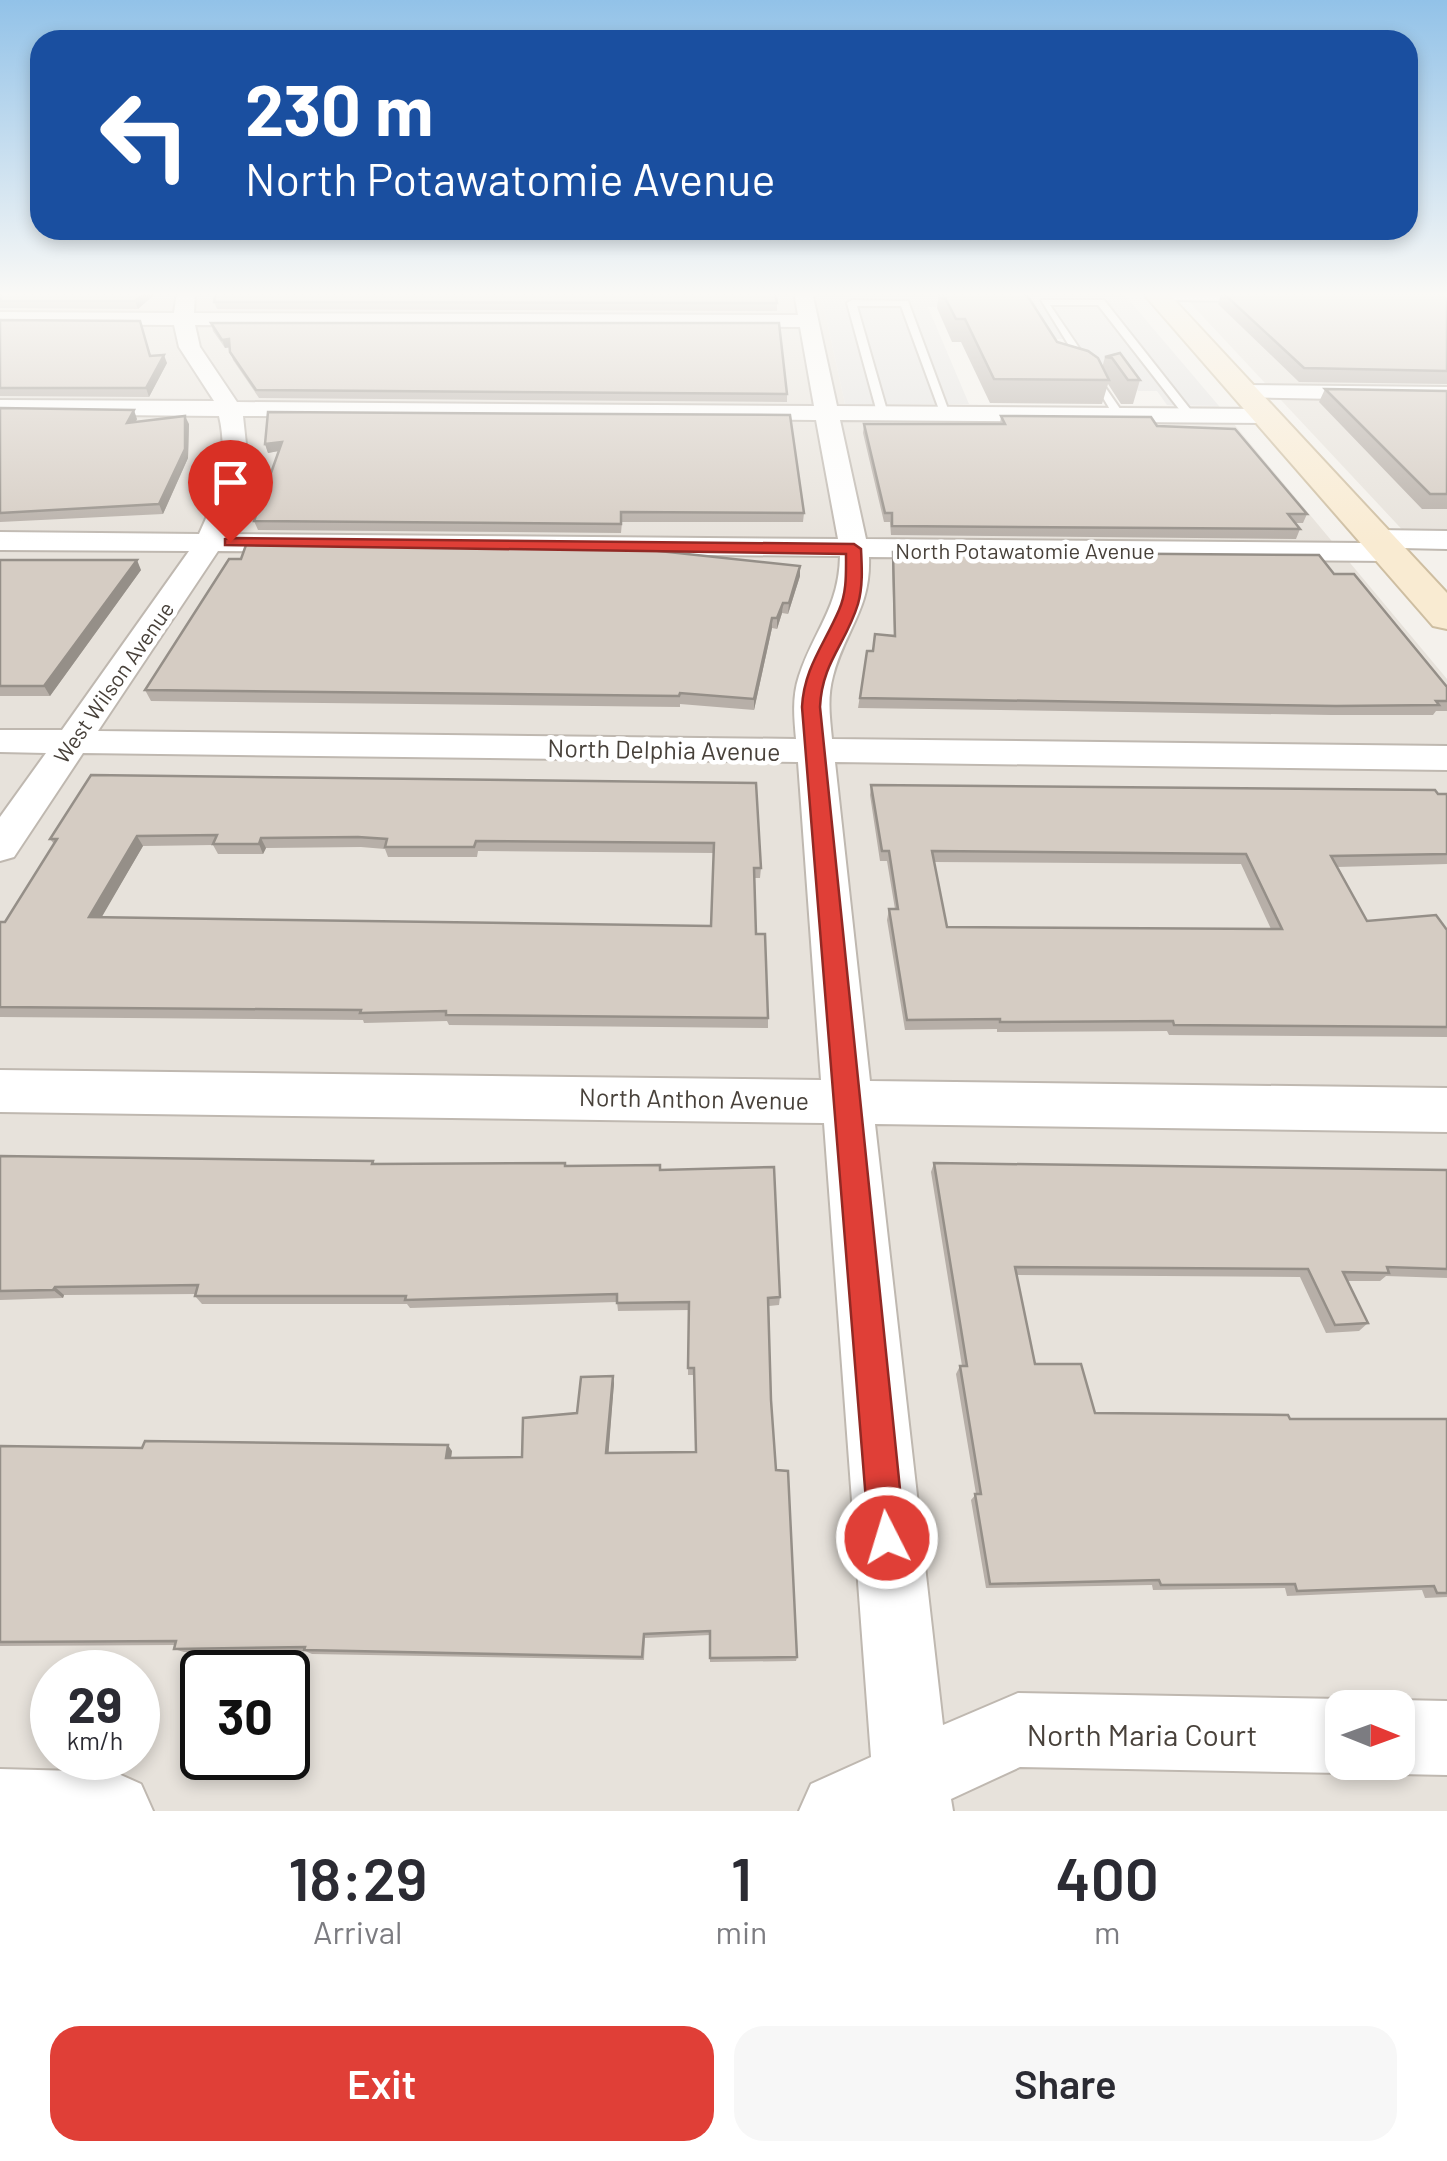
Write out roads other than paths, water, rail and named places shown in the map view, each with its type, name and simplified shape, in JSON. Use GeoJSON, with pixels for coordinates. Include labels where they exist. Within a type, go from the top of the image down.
{"type":"FeatureCollection","features":[{"type":"Feature","properties":{"kind":"main road"},"geometry":{"type":"LineString","coordinates":[[1231,377],[1447,617]]}},
{"type":"Feature","properties":{"kind":"street","name":"West Wilson Avenue"},"geometry":{"type":"LineString","coordinates":[[0,847],[210,542],[227,505],[236,438],[230,410],[207,377]]}},
{"type":"Feature","properties":{"kind":"street"},"geometry":{"type":"LineString","coordinates":[[819,377],[854,549],[854,583],[849,608],[812,681],[816,751],[912,1796]]}},
{"type":"Feature","properties":{"kind":"street"},"geometry":{"type":"LineString","coordinates":[[0,407],[1190,416],[1256,404],[1447,394]]}},
{"type":"Feature","properties":{"kind":"street","name":"North Potawatomie Avenue"},"geometry":{"type":"LineString","coordinates":[[0,540],[854,549],[1383,546],[1447,540]]}},
{"type":"Feature","properties":{"kind":"street","name":"North Delphia Avenue"},"geometry":{"type":"LineString","coordinates":[[0,741],[1447,758]]}},
{"type":"Feature","properties":{"kind":"street","name":"North Anthon Avenue"},"geometry":{"type":"LineString","coordinates":[[0,1091],[848,1099],[1447,1110]]}},
{"type":"Feature","properties":{"kind":"street","name":"North Maria Court"},"geometry":{"type":"LineString","coordinates":[[838,1811],[912,1796],[1018,1730],[1325,1736]]}},
{"type":"Feature","properties":{"kind":"street"},"geometry":{"type":"LineString","coordinates":[[1415,1737],[1447,1738]]}},
{"type":"Feature","properties":{"kind":"street"},"geometry":{"type":"LineString","coordinates":[[0,1808],[114,1811]]}},
{"type":"Feature","properties":{"kind":"lane"},"geometry":{"type":"LineString","coordinates":[[872,377],[882,414]]}},
{"type":"Feature","properties":{"kind":"lane"},"geometry":{"type":"LineString","coordinates":[[932,377],[947,415]]}},
{"type":"Feature","properties":{"kind":"lane"},"geometry":{"type":"LineString","coordinates":[[1092,377],[1119,416]]}},
{"type":"Feature","properties":{"kind":"lane"},"geometry":{"type":"LineString","coordinates":[[1159,377],[1190,416]]}}]}
